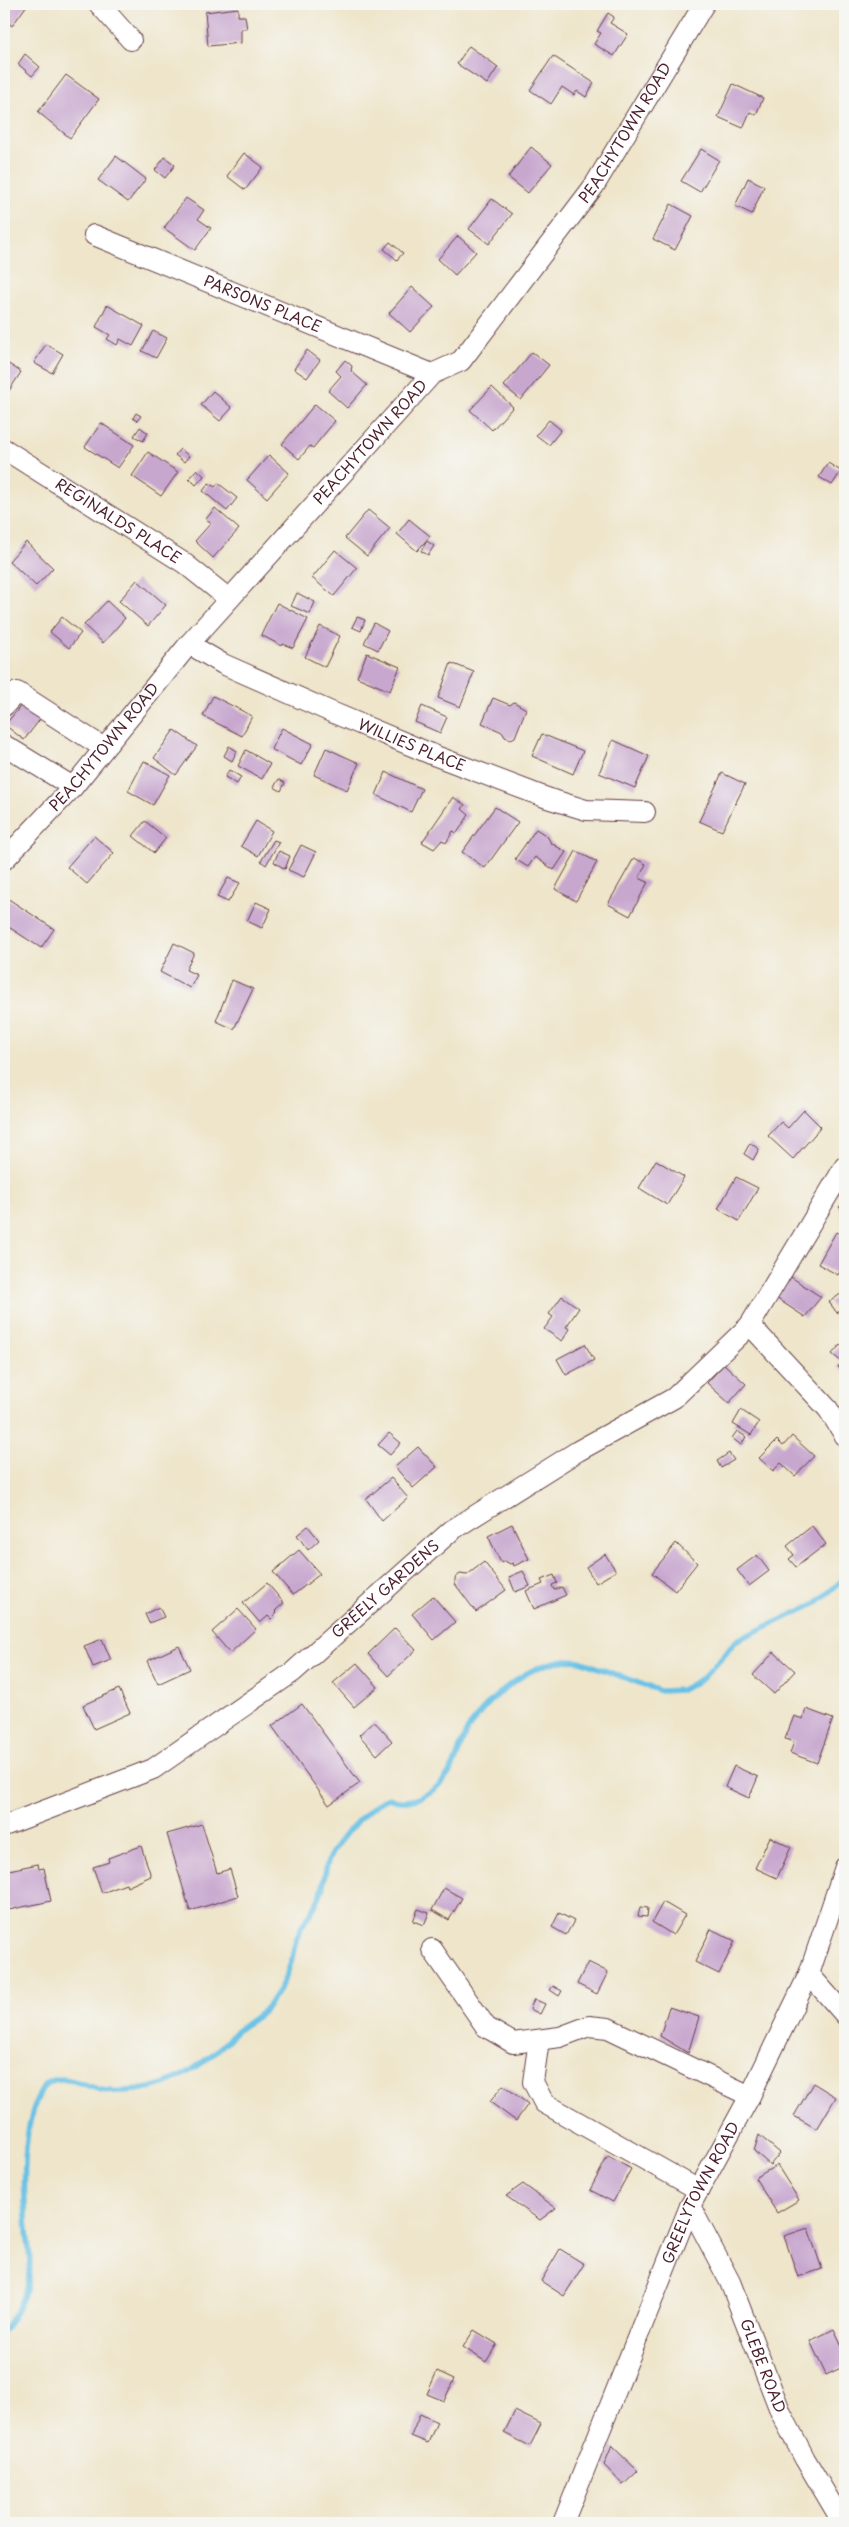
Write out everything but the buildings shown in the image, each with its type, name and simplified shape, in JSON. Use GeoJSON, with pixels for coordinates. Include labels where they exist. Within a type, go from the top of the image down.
{"type":"FeatureCollection","features":[{"type":"Feature","properties":{"kind":"street"},"geometry":{"type":"LineString","coordinates":[[99,4],[131,40]]}},
{"type":"Feature","properties":{"kind":"street","name":"PEACHYTOWN ROAD"},"geometry":{"type":"LineString","coordinates":[[4,860],[73,787],[189,644],[229,598],[432,374],[461,362],[594,186],[704,4]]}},
{"type":"Feature","properties":{"kind":"street","name":"PARSONS PLACE"},"geometry":{"type":"LineString","coordinates":[[94,235],[432,374]]}},
{"type":"Feature","properties":{"kind":"street","name":"REGINALDS PLACE"},"geometry":{"type":"LineString","coordinates":[[4,449],[184,563],[229,598]]}},
{"type":"Feature","properties":{"kind":"street","name":"WILLIES PLACE"},"geometry":{"type":"LineString","coordinates":[[189,644],[223,664],[329,711],[436,756],[547,798],[586,810],[646,812]]}},
{"type":"Feature","properties":{"kind":"street"},"geometry":{"type":"LineString","coordinates":[[4,706],[17,692],[104,748]]}},
{"type":"Feature","properties":{"kind":"street"},"geometry":{"type":"LineString","coordinates":[[4,745],[73,787]]}},
{"type":"Feature","properties":{"kind":"street"},"geometry":{"type":"LineString","coordinates":[[845,1166],[750,1324],[828,1409],[845,1436]]}},
{"type":"Feature","properties":{"kind":"street","name":"GREELY GARDENS"},"geometry":{"type":"LineString","coordinates":[[4,1826],[154,1769],[293,1672],[452,1530],[578,1451],[674,1398],[750,1324]]}},
{"type":"Feature","properties":{"kind":"street","name":"GREELYTOWN ROAD"},"geometry":{"type":"LineString","coordinates":[[563,2523],[695,2198],[750,2096],[809,1974],[845,1867]]}},
{"type":"Feature","properties":{"kind":"street"},"geometry":{"type":"LineString","coordinates":[[432,1949],[486,2027],[513,2043],[560,2037],[589,2026],[608,2028],[750,2096]]}},
{"type":"Feature","properties":{"kind":"street"},"geometry":{"type":"LineString","coordinates":[[809,1974],[845,2015]]}},
{"type":"Feature","properties":{"kind":"street"},"geometry":{"type":"LineString","coordinates":[[539,2040],[533,2082],[544,2103],[695,2198]]}},
{"type":"Feature","properties":{"kind":"street","name":"GLEBE ROAD"},"geometry":{"type":"LineString","coordinates":[[695,2198],[781,2413],[843,2523]]}},
{"type":"Feature","properties":{"kind":"waterway"},"geometry":{"type":"LineString","coordinates":[[4,2330],[20,2304],[29,2276],[30,2259],[25,2196],[25,2157],[27,2138],[36,2102],[43,2088],[49,2082],[56,2079],[64,2079],[107,2091],[152,2088],[179,2077],[204,2062],[239,2029],[260,2014],[271,2002],[286,1977],[297,1936],[318,1901],[323,1887],[327,1863],[339,1842],[364,1815],[381,1802],[389,1798],[397,1801],[413,1800],[422,1797],[437,1787],[452,1769],[463,1738],[470,1726],[491,1701],[518,1679],[548,1664],[580,1661],[660,1691],[681,1690],[703,1678],[737,1640],[815,1604],[845,1578]]}}]}
